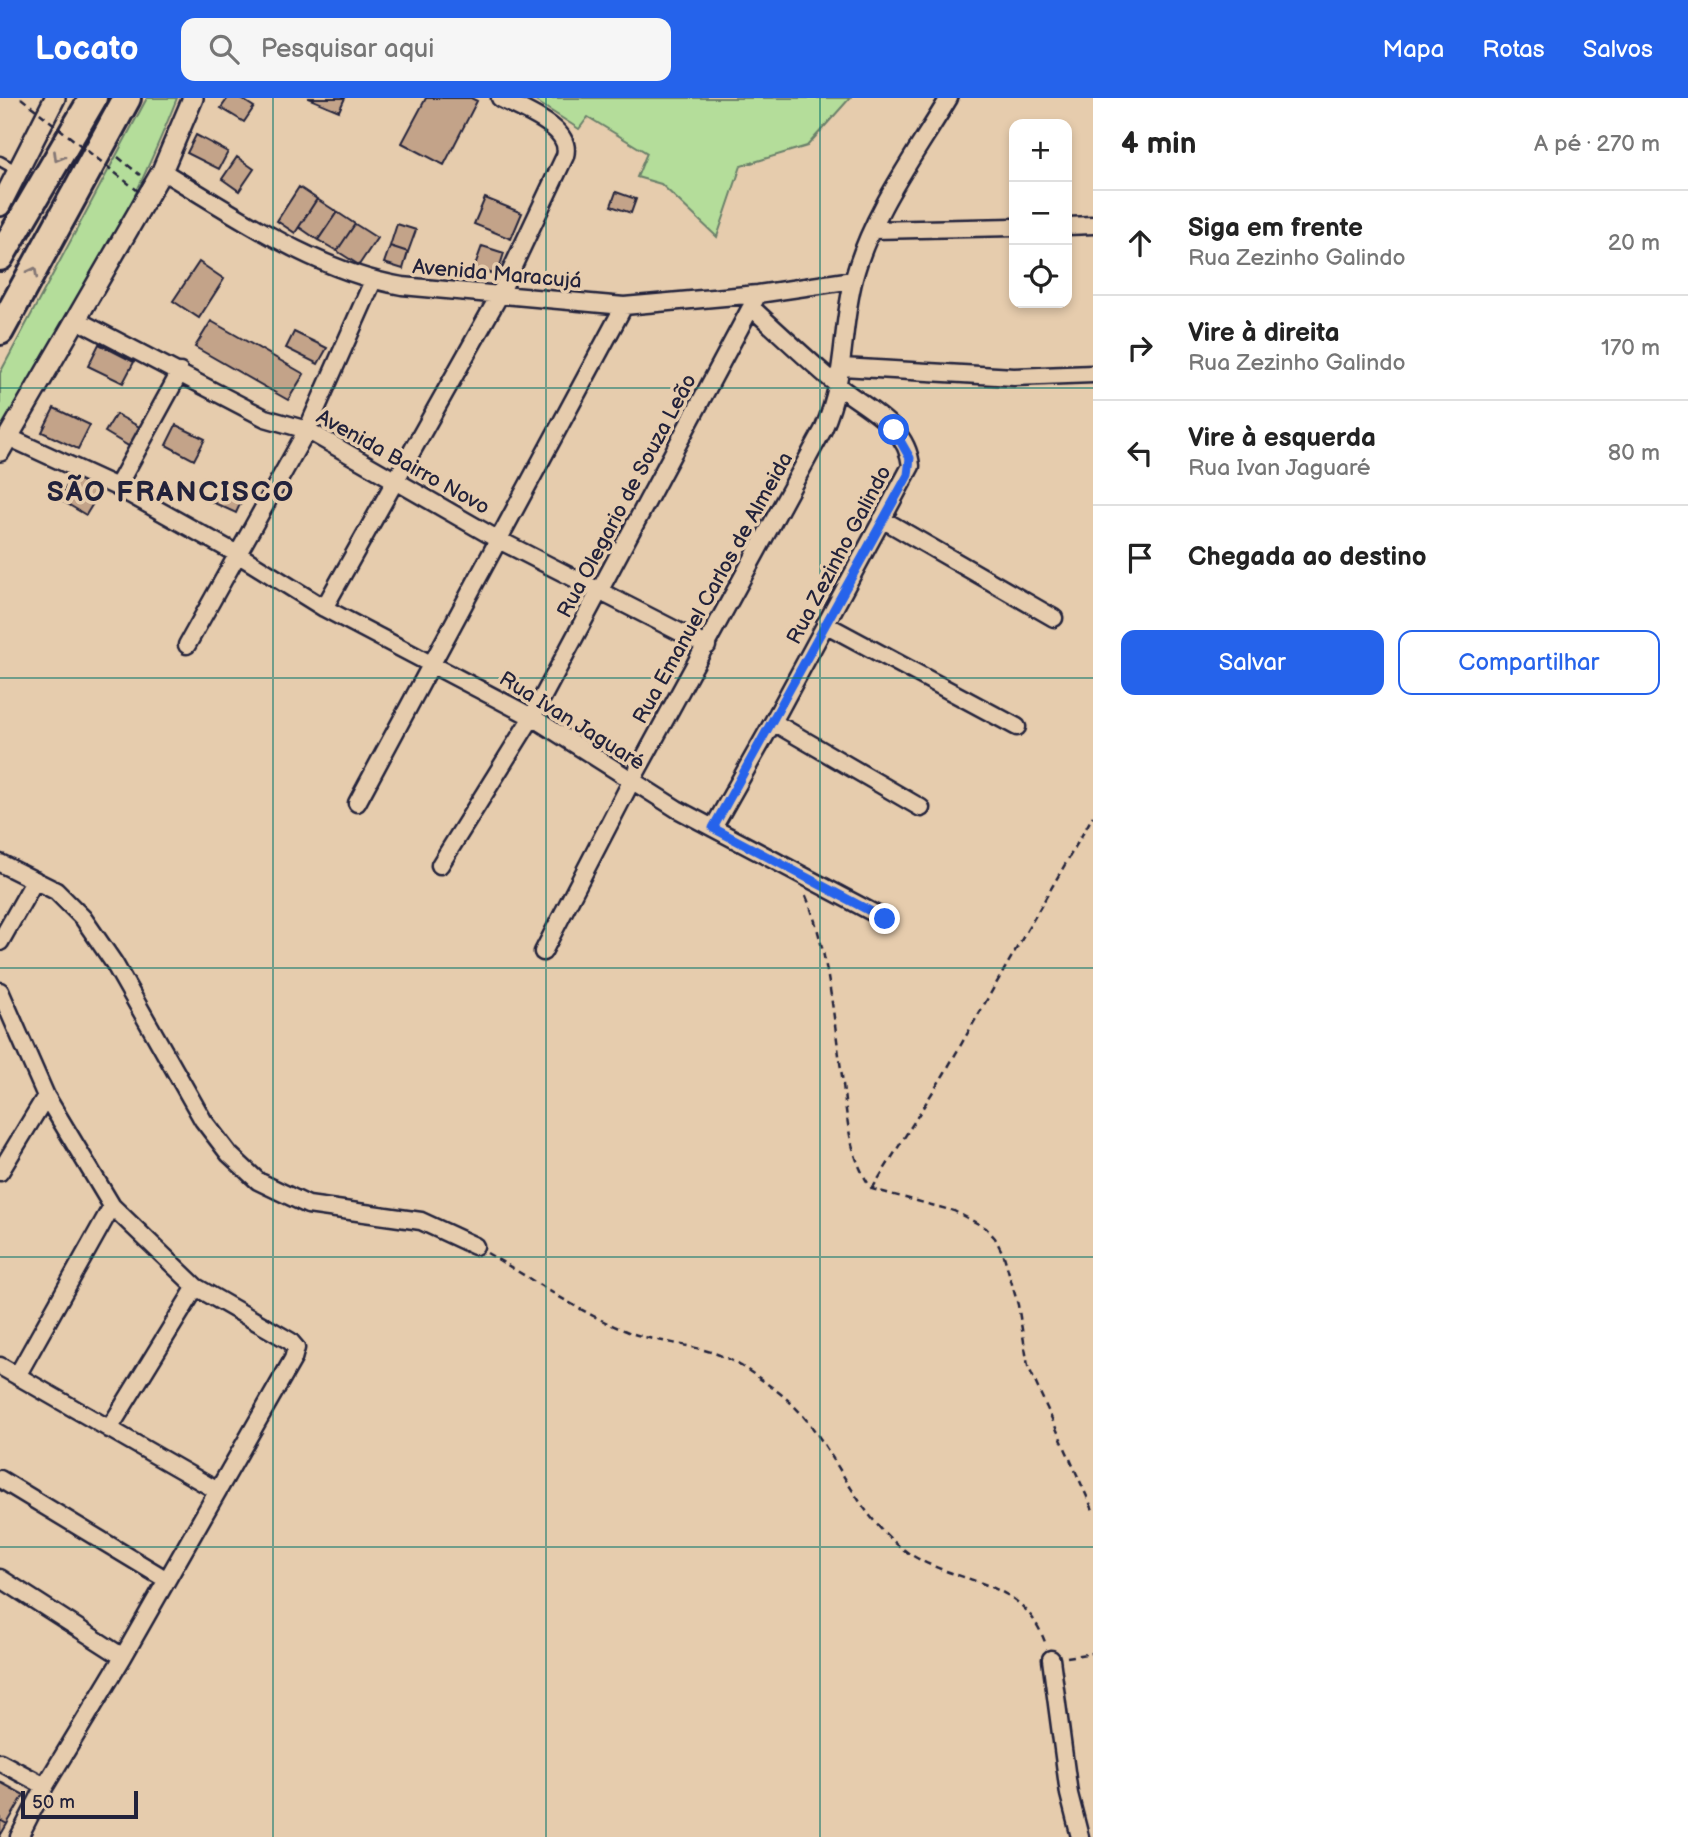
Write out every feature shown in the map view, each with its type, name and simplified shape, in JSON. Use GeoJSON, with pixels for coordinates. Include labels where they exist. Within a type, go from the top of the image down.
{"type":"FeatureCollection","features":[{"type":"Feature","properties":{"kind":"highway"},"geometry":{"type":"LineString","coordinates":[[0,257],[93,98]]}},
{"type":"Feature","properties":{"kind":"highway"},"geometry":{"type":"LineString","coordinates":[[0,331],[127,98]]}},
{"type":"Feature","properties":{"kind":"street"},"geometry":{"type":"LineString","coordinates":[[0,206],[55,98]]}},
{"type":"Feature","properties":{"kind":"street"},"geometry":{"type":"LineString","coordinates":[[4,444],[78,320],[193,98]]}},
{"type":"Feature","properties":{"kind":"street"},"geometry":{"type":"LineString","coordinates":[[324,608],[499,296],[567,149],[560,132],[500,98]]}},
{"type":"Feature","properties":{"kind":"street","name":"Rua Emanuel Carlos de Almeida"},"geometry":{"type":"LineString","coordinates":[[543,952],[631,782],[823,430],[839,387],[853,280],[873,230],[949,98]]}},
{"type":"Feature","properties":{"kind":"street","name":"Avenida Maracujá"},"geometry":{"type":"LineString","coordinates":[[154,175],[288,245],[373,281],[499,296],[624,306],[755,301],[853,280]]}},
{"type":"Feature","properties":{"kind":"street"},"geometry":{"type":"LineString","coordinates":[[1072,226],[1093,225]]}},
{"type":"Feature","properties":{"kind":"street"},"geometry":{"type":"LineString","coordinates":[[873,230],[1009,227]]}},
{"type":"Feature","properties":{"kind":"street"},"geometry":{"type":"LineString","coordinates":[[187,645],[307,430],[373,281]]}},
{"type":"Feature","properties":{"kind":"street","name":"Rua Zezinho Galindo"},"geometry":{"type":"LineString","coordinates":[[713,828],[908,475],[910,458],[879,413],[839,387],[755,301]]}},
{"type":"Feature","properties":{"kind":"street","name":"Rua Olegario de Souza Leão"},"geometry":{"type":"LineString","coordinates":[[440,865],[533,717],[755,301]]}},
{"type":"Feature","properties":{"kind":"street"},"geometry":{"type":"LineString","coordinates":[[357,803],[624,306]]}},
{"type":"Feature","properties":{"kind":"street","name":"Avenida Bairro Novo"},"geometry":{"type":"LineString","coordinates":[[78,320],[265,418],[307,430],[497,539],[602,590],[707,646]]}},
{"type":"Feature","properties":{"kind":"street"},"geometry":{"type":"LineString","coordinates":[[842,367],[1014,377],[1093,373]]}},
{"type":"Feature","properties":{"kind":"street"},"geometry":{"type":"LineString","coordinates":[[117,487],[180,372]]}},
{"type":"Feature","properties":{"kind":"street","name":"Rua Ivan Jaguaré"},"geometry":{"type":"LineString","coordinates":[[4,444],[117,487],[239,555],[324,608],[533,717],[631,782],[885,919]]}},
{"type":"Feature","properties":{"kind":"street"},"geometry":{"type":"LineString","coordinates":[[882,519],[1054,618]]}},
{"type":"Feature","properties":{"kind":"street"},"geometry":{"type":"LineString","coordinates":[[825,624],[1017,727]]}},
{"type":"Feature","properties":{"kind":"street"},"geometry":{"type":"LineString","coordinates":[[773,722],[921,808]]}},
{"type":"Feature","properties":{"kind":"street"},"geometry":{"type":"LineString","coordinates":[[0,863],[56,891],[83,918],[114,963],[203,1120],[229,1154],[258,1181],[308,1205],[421,1221],[475,1246]]}},
{"type":"Feature","properties":{"kind":"street"},"geometry":{"type":"LineString","coordinates":[[0,942],[35,880]]}},
{"type":"Feature","properties":{"kind":"street"},"geometry":{"type":"LineString","coordinates":[[0,991],[46,1096],[112,1206],[196,1287],[290,1341],[296,1349],[293,1359],[123,1657],[45,1786],[19,1837]]}},
{"type":"Feature","properties":{"kind":"street"},"geometry":{"type":"LineString","coordinates":[[0,1172],[46,1096]]}},
{"type":"Feature","properties":{"kind":"street"},"geometry":{"type":"LineString","coordinates":[[17,1376],[112,1206]]}},
{"type":"Feature","properties":{"kind":"street"},"geometry":{"type":"LineString","coordinates":[[110,1429],[196,1287]]}},
{"type":"Feature","properties":{"kind":"street"},"geometry":{"type":"LineString","coordinates":[[0,1366],[216,1490]]}},
{"type":"Feature","properties":{"kind":"street"},"geometry":{"type":"LineString","coordinates":[[0,1479],[167,1580]]}},
{"type":"Feature","properties":{"kind":"street"},"geometry":{"type":"LineString","coordinates":[[0,1578],[123,1657]]}},
{"type":"Feature","properties":{"kind":"street"},"geometry":{"type":"LineString","coordinates":[[1051,1660],[1069,1794],[1080,1837]]}},
{"type":"Feature","properties":{"kind":"street"},"geometry":{"type":"LineString","coordinates":[[0,1762],[45,1786]]}},
{"type":"Feature","properties":{"kind":"lane"},"geometry":{"type":"LineString","coordinates":[[0,161],[18,171]]}},
{"type":"Feature","properties":{"kind":"path"},"geometry":{"type":"LineString","coordinates":[[21,98],[138,191],[154,175],[102,144]]}},
{"type":"Feature","properties":{"kind":"path"},"geometry":{"type":"LineString","coordinates":[[872,1189],[951,1062],[1093,816]]}},
{"type":"Feature","properties":{"kind":"path"},"geometry":{"type":"LineString","coordinates":[[785,867],[795,876],[814,919],[832,1008],[850,1140],[858,1165],[872,1189],[954,1211],[979,1224],[995,1238],[1018,1304],[1028,1366],[1093,1510]]}},
{"type":"Feature","properties":{"kind":"path"},"geometry":{"type":"LineString","coordinates":[[475,1246],[608,1323],[633,1333],[713,1353],[739,1365],[780,1394],[809,1423],[833,1456],[852,1494],[907,1552],[1008,1593],[1023,1605],[1040,1627],[1051,1660],[1093,1653]]}},
{"type":"Feature","properties":{"kind":"green space"},"geometry":{"type":"Polygon","coordinates":[[[147,98],[177,98],[117,232],[0,448],[0,373],[147,98]]]}},
{"type":"Feature","properties":{"kind":"green space"},"geometry":{"type":"Polygon","coordinates":[[[531,98],[850,98],[807,146],[741,166],[717,237],[661,184],[637,177],[647,153],[588,117],[579,129],[531,98]]]}},
{"type":"Feature","properties":{"kind":"building"},"geometry":{"type":"Polygon","coordinates":[[[228,98],[240,98],[254,107],[244,122],[221,108],[228,98]]]}},
{"type":"Feature","properties":{"kind":"building"},"geometry":{"type":"Polygon","coordinates":[[[308,98],[345,98],[339,111],[308,98]]]}},
{"type":"Feature","properties":{"kind":"building"},"geometry":{"type":"Polygon","coordinates":[[[426,98],[471,98],[477,101],[444,165],[402,143],[426,98]]]}},
{"type":"Feature","properties":{"kind":"building"},"geometry":{"type":"Polygon","coordinates":[[[196,135],[228,152],[219,169],[187,153],[196,135]]]}},
{"type":"Feature","properties":{"kind":"building"},"geometry":{"type":"Polygon","coordinates":[[[237,157],[254,169],[239,191],[222,179],[237,157]]]}},
{"type":"Feature","properties":{"kind":"building"},"geometry":{"type":"Polygon","coordinates":[[[299,187],[317,199],[295,233],[277,221],[299,187]]]}},
{"type":"Feature","properties":{"kind":"building"},"geometry":{"type":"Polygon","coordinates":[[[616,192],[636,199],[631,213],[611,206],[616,192]]]}},
{"type":"Feature","properties":{"kind":"building"},"geometry":{"type":"Polygon","coordinates":[[[485,198],[522,213],[511,239],[474,224],[485,198]]]}},
{"type":"Feature","properties":{"kind":"building"},"geometry":{"type":"Polygon","coordinates":[[[317,199],[337,212],[318,240],[299,227],[317,199]]]}},
{"type":"Feature","properties":{"kind":"building"},"geometry":{"type":"Polygon","coordinates":[[[337,212],[355,224],[337,251],[318,240],[337,212]]]}},
{"type":"Feature","properties":{"kind":"building"},"geometry":{"type":"Polygon","coordinates":[[[355,224],[377,238],[359,265],[337,251],[355,224]]]}},
{"type":"Feature","properties":{"kind":"building"},"geometry":{"type":"Polygon","coordinates":[[[397,224],[416,230],[408,252],[390,246],[397,224]]]}},
{"type":"Feature","properties":{"kind":"building"},"geometry":{"type":"Polygon","coordinates":[[[390,246],[408,252],[403,269],[384,263],[390,246]]]}},
{"type":"Feature","properties":{"kind":"building"},"geometry":{"type":"Polygon","coordinates":[[[482,246],[504,253],[497,275],[474,268],[482,246]]]}},
{"type":"Feature","properties":{"kind":"building"},"geometry":{"type":"Polygon","coordinates":[[[199,262],[224,279],[199,318],[173,301],[199,262]]]}},
{"type":"Feature","properties":{"kind":"building"},"geometry":{"type":"Polygon","coordinates":[[[211,321],[304,374],[288,400],[195,347],[211,321]]]}},
{"type":"Feature","properties":{"kind":"building"},"geometry":{"type":"Polygon","coordinates":[[[294,332],[327,348],[318,364],[286,348],[294,332]]]}},
{"type":"Feature","properties":{"kind":"building"},"geometry":{"type":"Polygon","coordinates":[[[99,344],[134,362],[123,383],[88,366],[99,344]]]}},
{"type":"Feature","properties":{"kind":"building"},"geometry":{"type":"Polygon","coordinates":[[[54,408],[90,425],[78,449],[42,432],[54,408]]]}},
{"type":"Feature","properties":{"kind":"building"},"geometry":{"type":"Polygon","coordinates":[[[116,414],[143,429],[132,448],[105,432],[116,414]]]}},
{"type":"Feature","properties":{"kind":"building"},"geometry":{"type":"Polygon","coordinates":[[[176,425],[205,439],[194,460],[166,445],[176,425]]]}},
{"type":"Feature","properties":{"kind":"building"},"geometry":{"type":"Polygon","coordinates":[[[73,476],[100,492],[86,515],[59,499],[73,476]]]}},
{"type":"Feature","properties":{"kind":"building"},"geometry":{"type":"Polygon","coordinates":[[[222,481],[246,491],[236,513],[212,502],[222,481]]]}},
{"type":"Feature","properties":{"kind":"building"},"geometry":{"type":"Polygon","coordinates":[[[0,1782],[24,1795],[7,1824],[0,1820],[0,1782]]]}},
{"type":"Feature","properties":{"kind":"building"},"geometry":{"type":"Polygon","coordinates":[[[0,1820],[7,1824],[0,1836],[0,1820]]]}},
{"type":"Feature","properties":{"kind":"district","name":"SÃO FRANCISCO"},"geometry":{"type":"Point","coordinates":[171,492]}},
{"type":"Feature","properties":{"kind":"route"},"geometry":{"type":"LineString","coordinates":[[885,919],[713,828],[908,475],[910,458],[894,430]]}}]}
